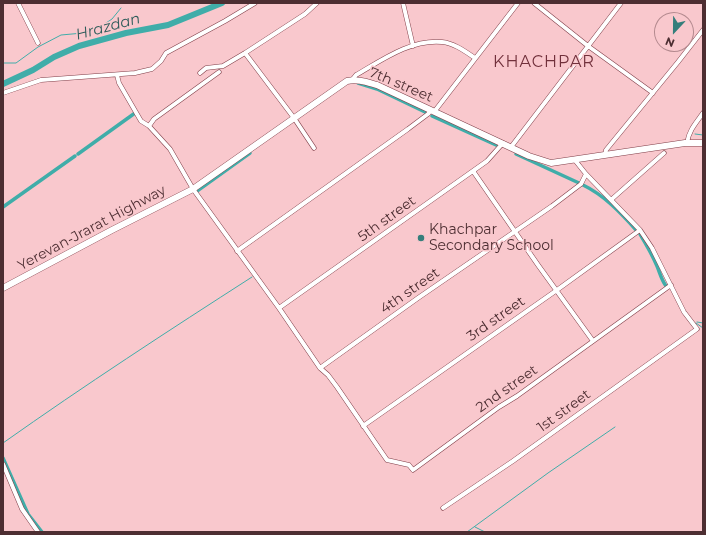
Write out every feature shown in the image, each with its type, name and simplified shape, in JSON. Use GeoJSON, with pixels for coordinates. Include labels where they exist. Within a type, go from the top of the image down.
{"type":"FeatureCollection","features":[{"type":"Feature","properties":{"kind":"main road","name":"7th street"},"geometry":{"type":"LineString","coordinates":[[193,189],[347,81],[352,80],[360,80],[377,85],[529,156],[551,163],[574,159]]}},
{"type":"Feature","properties":{"kind":"main road"},"geometry":{"type":"LineString","coordinates":[[574,159],[687,142],[703,143]]}},
{"type":"Feature","properties":{"kind":"main road","name":"Yerevan-Jrarat Highway"},"geometry":{"type":"LineString","coordinates":[[3,288],[193,189]]}},
{"type":"Feature","properties":{"kind":"street"},"geometry":{"type":"LineString","coordinates":[[18,3],[38,43]]}},
{"type":"Feature","properties":{"kind":"street"},"geometry":{"type":"LineString","coordinates":[[3,93],[41,80],[118,75],[152,69],[161,62],[166,53],[255,3]]}},
{"type":"Feature","properties":{"kind":"street"},"geometry":{"type":"LineString","coordinates":[[200,73],[206,68],[223,66],[245,53],[305,14],[317,3]]}},
{"type":"Feature","properties":{"kind":"street"},"geometry":{"type":"LineString","coordinates":[[403,3],[412,46]]}},
{"type":"Feature","properties":{"kind":"street"},"geometry":{"type":"LineString","coordinates":[[237,250],[432,111],[518,3]]}},
{"type":"Feature","properties":{"kind":"street"},"geometry":{"type":"LineString","coordinates":[[534,3],[588,46],[653,93]]}},
{"type":"Feature","properties":{"kind":"street"},"geometry":{"type":"LineString","coordinates":[[511,147],[621,3]]}},
{"type":"Feature","properties":{"kind":"street"},"geometry":{"type":"LineString","coordinates":[[605,155],[606,150],[703,30]]}},
{"type":"Feature","properties":{"kind":"street"},"geometry":{"type":"LineString","coordinates":[[352,80],[356,75],[395,52],[423,43],[442,42],[465,51],[475,58]]}},
{"type":"Feature","properties":{"kind":"street"},"geometry":{"type":"LineString","coordinates":[[245,53],[294,118],[314,148]]}},
{"type":"Feature","properties":{"kind":"street"},"geometry":{"type":"LineString","coordinates":[[149,126],[154,119],[219,72]]}},
{"type":"Feature","properties":{"kind":"street"},"geometry":{"type":"LineString","coordinates":[[118,75],[119,83],[141,121],[149,126],[170,150],[193,189],[280,308],[320,368],[328,375],[337,387],[363,426]]}},
{"type":"Feature","properties":{"kind":"street"},"geometry":{"type":"LineString","coordinates":[[687,142],[688,135],[703,113]]}},
{"type":"Feature","properties":{"kind":"street","name":"5th street"},"geometry":{"type":"LineString","coordinates":[[280,308],[487,161],[503,144]]}},
{"type":"Feature","properties":{"kind":"street"},"geometry":{"type":"LineString","coordinates":[[612,199],[664,153]]}},
{"type":"Feature","properties":{"kind":"street"},"geometry":{"type":"LineString","coordinates":[[574,159],[586,174],[612,199],[640,230],[652,248],[671,285]]}},
{"type":"Feature","properties":{"kind":"street"},"geometry":{"type":"LineString","coordinates":[[473,171],[593,341]]}},
{"type":"Feature","properties":{"kind":"street","name":"4th street"},"geometry":{"type":"LineString","coordinates":[[320,368],[552,206],[581,184],[586,174]]}},
{"type":"Feature","properties":{"kind":"street","name":"3rd street"},"geometry":{"type":"LineString","coordinates":[[363,426],[640,230]]}},
{"type":"Feature","properties":{"kind":"street","name":"1st street"},"geometry":{"type":"LineString","coordinates":[[443,508],[513,461],[697,330],[684,312],[671,285]]}},
{"type":"Feature","properties":{"kind":"street","name":"2nd street"},"geometry":{"type":"LineString","coordinates":[[363,426],[387,460],[409,466],[413,470],[671,285]]}},
{"type":"Feature","properties":{"kind":"street"},"geometry":{"type":"LineString","coordinates":[[3,464],[22,509],[38,532]]}},
{"type":"Feature","properties":{"kind":"waterway","name":"Hrazdan"},"geometry":{"type":"LineString","coordinates":[[3,84],[33,70],[54,57],[79,46],[126,33],[168,25],[222,3]]}},
{"type":"Feature","properties":{"kind":"waterway"},"geometry":{"type":"LineString","coordinates":[[3,63],[16,63],[38,47],[61,35],[83,33],[100,27],[112,19],[121,8]]}},
{"type":"Feature","properties":{"kind":"waterway"},"geometry":{"type":"LineString","coordinates":[[358,83],[377,89],[425,112]]}},
{"type":"Feature","properties":{"kind":"waterway"},"geometry":{"type":"LineString","coordinates":[[78,154],[135,113]]}},
{"type":"Feature","properties":{"kind":"waterway"},"geometry":{"type":"LineString","coordinates":[[432,116],[496,145]]}},
{"type":"Feature","properties":{"kind":"waterway"},"geometry":{"type":"LineString","coordinates":[[695,134],[703,135]]}},
{"type":"Feature","properties":{"kind":"waterway"},"geometry":{"type":"LineString","coordinates":[[197,191],[250,153]]}},
{"type":"Feature","properties":{"kind":"waterway"},"geometry":{"type":"LineString","coordinates":[[516,154],[579,183]]}},
{"type":"Feature","properties":{"kind":"waterway"},"geometry":{"type":"LineString","coordinates":[[3,207],[75,156]]}},
{"type":"Feature","properties":{"kind":"waterway"},"geometry":{"type":"LineString","coordinates":[[583,185],[605,199],[637,231]]}},
{"type":"Feature","properties":{"kind":"waterway"},"geometry":{"type":"LineString","coordinates":[[640,234],[653,257],[666,286]]}},
{"type":"Feature","properties":{"kind":"waterway"},"geometry":{"type":"LineString","coordinates":[[3,443],[127,358],[252,277]]}},
{"type":"Feature","properties":{"kind":"waterway"},"geometry":{"type":"LineString","coordinates":[[697,322],[703,323]]}},
{"type":"Feature","properties":{"kind":"waterway"},"geometry":{"type":"LineString","coordinates":[[696,323],[703,328]]}},
{"type":"Feature","properties":{"kind":"waterway"},"geometry":{"type":"LineString","coordinates":[[467,532],[548,473],[615,427]]}},
{"type":"Feature","properties":{"kind":"waterway"},"geometry":{"type":"LineString","coordinates":[[3,458],[28,514],[42,532]]}},
{"type":"Feature","properties":{"kind":"waterway"},"geometry":{"type":"LineString","coordinates":[[475,527],[485,532]]}},
{"type":"Feature","properties":{"kind":"place","name":"Khachpar Secondary School"},"geometry":{"type":"Point","coordinates":[421,238]}},
{"type":"Feature","properties":{"kind":"district","name":"KHACHPAR"},"geometry":{"type":"Point","coordinates":[544,62]}}]}
